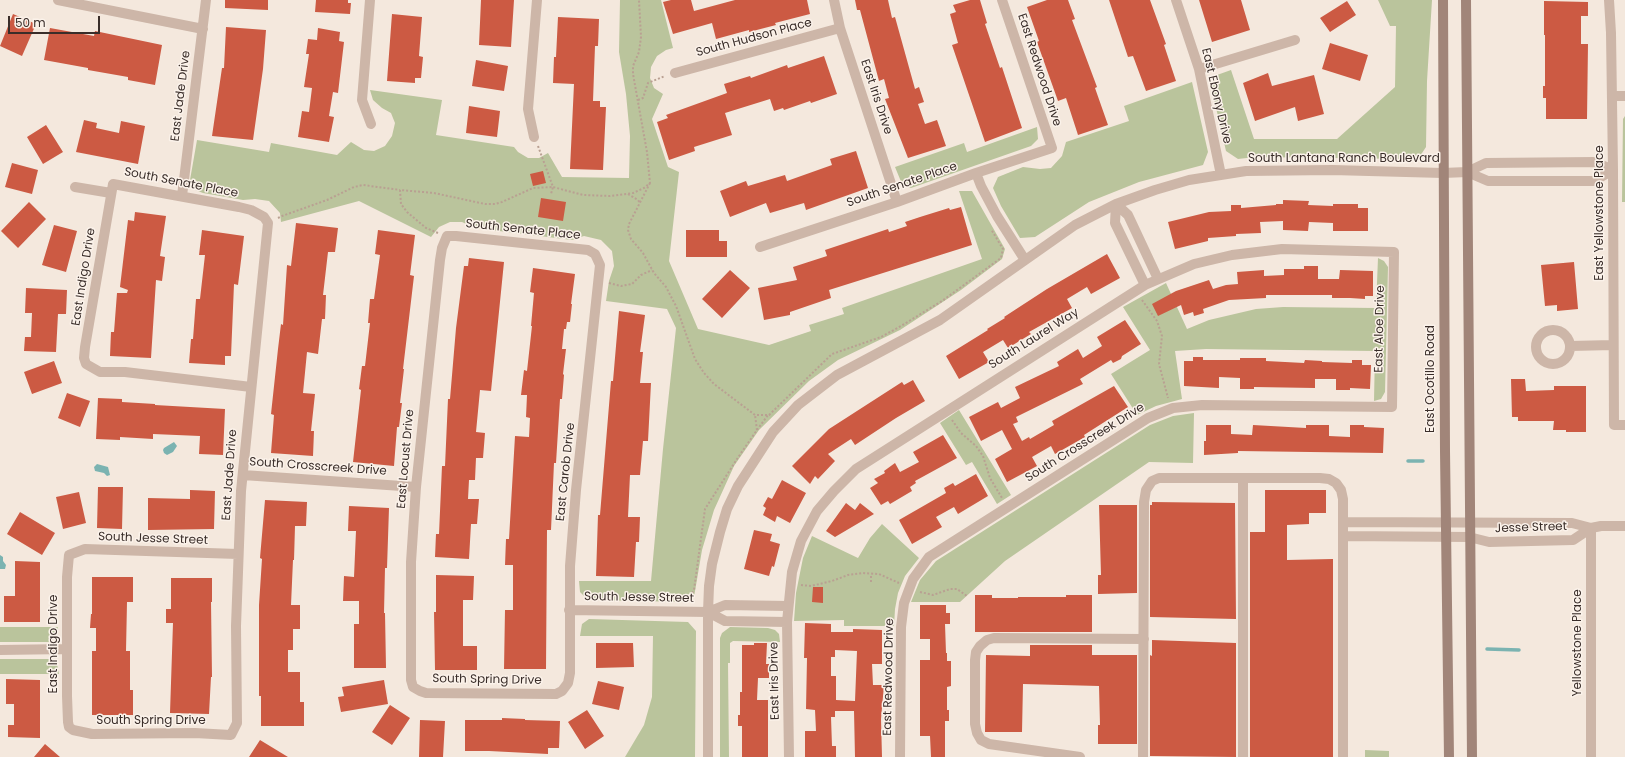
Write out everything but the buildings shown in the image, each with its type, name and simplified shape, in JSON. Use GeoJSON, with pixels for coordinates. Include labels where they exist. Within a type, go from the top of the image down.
{"type":"FeatureCollection","features":[{"type":"Feature","properties":{"kind":"main road","name":"East Ocotillo Road"},"geometry":{"type":"LineString","coordinates":[[1443,0],[1446,536],[1449,757]]}},
{"type":"Feature","properties":{"kind":"main road"},"geometry":{"type":"LineString","coordinates":[[1466,0],[1469,537],[1472,757]]}},
{"type":"Feature","properties":{"kind":"street"},"geometry":{"type":"LineString","coordinates":[[58,0],[203,29]]}},
{"type":"Feature","properties":{"kind":"street","name":"East Jade Drive"},"geometry":{"type":"LineString","coordinates":[[182,196],[206,0]]}},
{"type":"Feature","properties":{"kind":"street"},"geometry":{"type":"LineString","coordinates":[[370,0],[362,100],[371,124]]}},
{"type":"Feature","properties":{"kind":"street"},"geometry":{"type":"LineString","coordinates":[[534,137],[528,110],[536,0]]}},
{"type":"Feature","properties":{"kind":"street","name":"East Iris Drive"},"geometry":{"type":"LineString","coordinates":[[834,0],[840,28],[897,202]]}},
{"type":"Feature","properties":{"kind":"street","name":"East Redwood Drive"},"geometry":{"type":"LineString","coordinates":[[1002,0],[1052,148]]}},
{"type":"Feature","properties":{"kind":"street","name":"East Ebony Drive"},"geometry":{"type":"LineString","coordinates":[[1176,0],[1199,69],[1221,175]]}},
{"type":"Feature","properties":{"kind":"street","name":"East Yellowstone Place"},"geometry":{"type":"LineString","coordinates":[[1609,0],[1613,170],[1614,425],[1625,425]]}},
{"type":"Feature","properties":{"kind":"street","name":"South Hudson Place"},"geometry":{"type":"LineString","coordinates":[[674,73],[840,28]]}},
{"type":"Feature","properties":{"kind":"street"},"geometry":{"type":"LineString","coordinates":[[1199,69],[1295,40]]}},
{"type":"Feature","properties":{"kind":"street"},"geometry":{"type":"LineString","coordinates":[[1612,96],[1625,96]]}},
{"type":"Feature","properties":{"kind":"street","name":"South Senate Place"},"geometry":{"type":"LineString","coordinates":[[760,247],[897,202],[976,173],[1052,148]]}},
{"type":"Feature","properties":{"kind":"street","name":"South Lantana Ranch Boulevard"},"geometry":{"type":"LineString","coordinates":[[708,757],[708,612],[712,564],[727,509],[738,486],[773,432],[798,405],[837,375],[940,320],[1075,225],[1116,204],[1175,184],[1221,175],[1254,171],[1332,170],[1444,173],[1468,172],[1486,163],[1595,162],[1613,170]]}},
{"type":"Feature","properties":{"kind":"street","name":"South Lantana Ranch Boulevard"},"geometry":{"type":"LineString","coordinates":[[1468,172],[1488,181],[1579,181],[1594,180],[1613,170]]}},
{"type":"Feature","properties":{"kind":"street"},"geometry":{"type":"LineString","coordinates":[[976,173],[980,186],[1025,260]]}},
{"type":"Feature","properties":{"kind":"street","name":"South Senate Place"},"geometry":{"type":"LineString","coordinates":[[111,193],[113,184],[182,196],[251,210],[266,222]]}},
{"type":"Feature","properties":{"kind":"street"},"geometry":{"type":"LineString","coordinates":[[75,187],[111,193]]}},
{"type":"Feature","properties":{"kind":"street","name":"East Indigo Drive"},"geometry":{"type":"LineString","coordinates":[[111,193],[84,354],[86,364],[100,372],[125,372],[251,387]]}},
{"type":"Feature","properties":{"kind":"street"},"geometry":{"type":"LineString","coordinates":[[1116,204],[1128,215],[1158,279]]}},
{"type":"Feature","properties":{"kind":"street"},"geometry":{"type":"LineString","coordinates":[[1116,204],[1115,223],[1141,287]]}},
{"type":"Feature","properties":{"kind":"street","name":"East Jade Drive"},"geometry":{"type":"LineString","coordinates":[[230,735],[237,723],[235,638],[238,554],[243,475],[266,222]]}},
{"type":"Feature","properties":{"kind":"street","name":"South Senate Place"},"geometry":{"type":"LineString","coordinates":[[447,236],[588,250],[595,254]]}},
{"type":"Feature","properties":{"kind":"street","name":"East Locust Drive"},"geometry":{"type":"LineString","coordinates":[[413,687],[410,673],[411,562],[416,487],[439,267],[442,248],[447,236]]}},
{"type":"Feature","properties":{"kind":"street","name":"South Laurel Way"},"geometry":{"type":"LineString","coordinates":[[788,606],[792,572],[801,541],[817,511],[856,469],[1141,287],[1194,264],[1232,255],[1282,249],[1394,252]]}},
{"type":"Feature","properties":{"kind":"street","name":"East Aloe Drive"},"geometry":{"type":"LineString","coordinates":[[1392,407],[1394,252]]}},
{"type":"Feature","properties":{"kind":"street","name":"East Carob Drive"},"geometry":{"type":"LineString","coordinates":[[562,691],[568,683],[570,673],[570,566],[576,490],[586,410],[600,265],[595,254]]}},
{"type":"Feature","properties":{"kind":"street"},"geometry":{"type":"LineString","coordinates":[[1570,346],[1613,345]]}},
{"type":"Feature","properties":{"kind":"street","name":"South Crosscreek Drive"},"geometry":{"type":"LineString","coordinates":[[929,557],[1148,418],[1170,409],[1202,405],[1392,407]]}},
{"type":"Feature","properties":{"kind":"street","name":"South Crosscreek Drive"},"geometry":{"type":"LineString","coordinates":[[243,475],[416,487]]}},
{"type":"Feature","properties":{"kind":"street"},"geometry":{"type":"LineString","coordinates":[[1143,757],[1144,502],[1146,490],[1152,482],[1160,478],[1329,479],[1336,483],[1341,490],[1343,499],[1343,757]]}},
{"type":"Feature","properties":{"kind":"street"},"geometry":{"type":"LineString","coordinates":[[1243,478],[1243,757]]}},
{"type":"Feature","properties":{"kind":"street","name":"Jesse Street"},"geometry":{"type":"LineString","coordinates":[[1343,522],[1572,522],[1591,528]]}},
{"type":"Feature","properties":{"kind":"street"},"geometry":{"type":"LineString","coordinates":[[1390,523],[1390,536]]}},
{"type":"Feature","properties":{"kind":"street"},"geometry":{"type":"LineString","coordinates":[[1532,523],[1532,541]]}},
{"type":"Feature","properties":{"kind":"street","name":"Jesse Street"},"geometry":{"type":"LineString","coordinates":[[1343,536],[1446,536],[1469,537],[1489,542],[1573,540],[1591,528],[1601,526],[1625,526]]}},
{"type":"Feature","properties":{"kind":"street","name":"Yellowstone Place"},"geometry":{"type":"LineString","coordinates":[[1591,528],[1591,757]]}},
{"type":"Feature","properties":{"kind":"street","name":"South Jesse Street"},"geometry":{"type":"LineString","coordinates":[[69,555],[85,549],[238,554]]}},
{"type":"Feature","properties":{"kind":"street","name":"East Indigo Drive"},"geometry":{"type":"LineString","coordinates":[[69,555],[67,577],[68,722],[69,727],[72,730]]}},
{"type":"Feature","properties":{"kind":"street","name":"East Redwood Drive"},"geometry":{"type":"LineString","coordinates":[[900,757],[901,628],[904,603],[913,579],[929,557]]}},
{"type":"Feature","properties":{"kind":"street","name":"South Jesse Street"},"geometry":{"type":"LineString","coordinates":[[569,610],[708,612],[726,605],[788,606]]}},
{"type":"Feature","properties":{"kind":"street","name":"East Iris Drive"},"geometry":{"type":"LineString","coordinates":[[788,606],[789,757]]}},
{"type":"Feature","properties":{"kind":"street","name":"South Jesse Street"},"geometry":{"type":"LineString","coordinates":[[708,612],[725,621],[787,622]]}},
{"type":"Feature","properties":{"kind":"street"},"geometry":{"type":"LineString","coordinates":[[1080,757],[989,744],[981,740],[977,733],[975,724],[976,652],[987,640],[994,638],[1144,639]]}},
{"type":"Feature","properties":{"kind":"street"},"geometry":{"type":"LineString","coordinates":[[0,650],[67,649]]}},
{"type":"Feature","properties":{"kind":"street","name":"South Spring Drive"},"geometry":{"type":"LineString","coordinates":[[413,687],[426,693],[554,694],[562,691]]}},
{"type":"Feature","properties":{"kind":"street","name":"South Spring Drive"},"geometry":{"type":"LineString","coordinates":[[72,730],[92,734],[195,733],[230,735]]}},
{"type":"Feature","properties":{"kind":"path"},"geometry":{"type":"LineString","coordinates":[[639,0],[641,37],[639,52],[633,66],[650,183],[629,224],[628,230],[631,239],[643,252],[652,270],[666,287],[676,306],[695,359],[704,373],[714,384],[755,415],[769,415]]}},
{"type":"Feature","properties":{"kind":"path"},"geometry":{"type":"LineString","coordinates":[[638,100],[643,98],[648,83],[674,73]]}},
{"type":"Feature","properties":{"kind":"path"},"geometry":{"type":"LineString","coordinates":[[534,137],[553,187],[551,194]]}},
{"type":"Feature","properties":{"kind":"path"},"geometry":{"type":"LineString","coordinates":[[266,222],[327,200],[354,187],[363,185],[434,193],[485,204],[495,204],[533,188],[553,187],[583,195],[604,196],[633,193],[644,188],[650,183]]}},
{"type":"Feature","properties":{"kind":"path"},"geometry":{"type":"LineString","coordinates":[[400,190],[401,204],[406,212],[426,228],[447,236]]}},
{"type":"Feature","properties":{"kind":"path"},"geometry":{"type":"LineString","coordinates":[[627,194],[638,200],[640,203]]}},
{"type":"Feature","properties":{"kind":"path"},"geometry":{"type":"LineString","coordinates":[[757,430],[769,415],[832,354],[881,337],[901,326],[942,301],[1001,258],[1003,249],[990,227]]}},
{"type":"Feature","properties":{"kind":"path"},"geometry":{"type":"LineString","coordinates":[[598,282],[627,285],[632,284],[641,275],[652,270]]}},
{"type":"Feature","properties":{"kind":"path"},"geometry":{"type":"LineString","coordinates":[[1141,287],[1147,307],[1157,321],[1162,336],[1159,364],[1170,409]]}},
{"type":"Feature","properties":{"kind":"path"},"geometry":{"type":"LineString","coordinates":[[946,411],[962,433],[976,446],[983,456],[990,478],[1007,508]]}},
{"type":"Feature","properties":{"kind":"path"},"geometry":{"type":"LineString","coordinates":[[790,585],[811,586],[848,575],[863,573],[879,574],[924,594],[933,595],[950,589],[957,589],[967,596]]}},
{"type":"Feature","properties":{"kind":"path"},"geometry":{"type":"LineString","coordinates":[[871,574],[871,582]]}},
{"type":"Feature","properties":{"kind":"green space"},"geometry":{"type":"Polygon","coordinates":[[[620,0],[661,0],[673,48],[666,50],[657,56],[651,67],[650,78],[654,88],[663,94],[652,119],[668,167],[679,172],[669,261],[698,329],[769,345],[811,331],[809,325],[844,314],[842,308],[982,259],[959,191],[972,191],[1005,249],[1002,259],[961,290],[900,330],[838,360],[809,381],[759,430],[734,466],[714,510],[702,550],[694,597],[687,602],[588,600],[580,592],[579,581],[651,581],[676,328],[667,309],[606,301],[609,281],[614,266],[612,251],[601,240],[584,236],[572,240],[475,228],[462,222],[450,222],[439,227],[431,237],[359,201],[281,222],[280,213],[269,201],[255,199],[243,200],[203,193],[193,189],[190,180],[197,140],[269,152],[271,143],[337,155],[351,142],[364,150],[374,151],[385,146],[392,136],[395,123],[391,113],[382,108],[373,100],[370,90],[442,100],[436,135],[514,147],[518,152],[528,158],[539,158],[548,153],[562,177],[629,178],[630,136],[626,94],[619,52],[620,0]]]}},
{"type":"Feature","properties":{"kind":"green space"},"geometry":{"type":"Polygon","coordinates":[[[1378,0],[1432,0],[1427,81],[1426,147],[1420,156],[1407,159],[1255,157],[1238,159],[1226,151],[1211,86],[1217,75],[1231,70],[1254,139],[1337,139],[1395,87],[1396,26],[1390,26],[1378,0]]]}},
{"type":"Feature","properties":{"kind":"green space"},"geometry":{"type":"Polygon","coordinates":[[[1192,82],[1208,152],[1203,165],[1139,182],[1089,202],[1035,237],[1020,238],[1001,206],[993,188],[998,177],[1023,167],[1040,169],[1051,168],[1062,156],[1066,142],[1129,121],[1124,106],[1192,82]]]}},
{"type":"Feature","properties":{"kind":"green space"},"geometry":{"type":"Polygon","coordinates":[[[1625,116],[1625,202],[1622,202],[1623,119],[1625,116]]]}},
{"type":"Feature","properties":{"kind":"green space"},"geometry":{"type":"Polygon","coordinates":[[[1037,127],[1038,139],[1031,146],[911,188],[902,184],[895,167],[964,143],[967,152],[1037,127]]]}},
{"type":"Feature","properties":{"kind":"green space"},"geometry":{"type":"Polygon","coordinates":[[[1378,258],[1384,261],[1388,267],[1385,392],[1381,399],[1374,401],[1375,351],[1206,349],[1175,351],[1182,399],[1156,406],[1137,415],[1111,374],[1150,350],[1123,307],[1166,283],[1187,329],[1209,320],[1256,309],[1283,307],[1376,308],[1378,258]]]}},
{"type":"Feature","properties":{"kind":"green space"},"geometry":{"type":"Polygon","coordinates":[[[959,410],[1011,495],[997,504],[972,462],[966,465],[940,423],[959,410]]]}},
{"type":"Feature","properties":{"kind":"green space"},"geometry":{"type":"Polygon","coordinates":[[[1194,413],[1193,463],[1149,462],[1005,561],[960,602],[911,602],[920,580],[936,561],[1150,425],[1173,416],[1194,413]]]}},
{"type":"Feature","properties":{"kind":"green space"},"geometry":{"type":"Polygon","coordinates":[[[882,524],[919,558],[905,576],[898,593],[894,626],[844,626],[844,620],[794,621],[796,593],[803,558],[812,536],[858,558],[870,538],[882,524]]]}},
{"type":"Feature","properties":{"kind":"green space"},"geometry":{"type":"Polygon","coordinates":[[[589,619],[688,622],[696,631],[695,757],[625,757],[644,725],[652,697],[653,636],[580,636],[582,624],[589,619]]]}},
{"type":"Feature","properties":{"kind":"green space"},"geometry":{"type":"Polygon","coordinates":[[[0,627],[58,627],[55,638],[49,642],[0,642],[0,627]]]}},
{"type":"Feature","properties":{"kind":"green space"},"geometry":{"type":"Polygon","coordinates":[[[730,627],[768,628],[775,630],[779,634],[780,642],[733,641],[730,643],[730,663],[728,663],[729,757],[720,757],[720,638],[722,633],[730,627]]]}},
{"type":"Feature","properties":{"kind":"green space"},"geometry":{"type":"Polygon","coordinates":[[[0,659],[50,659],[57,664],[59,674],[0,674],[0,659]]]}},
{"type":"Feature","properties":{"kind":"green space"},"geometry":{"type":"Polygon","coordinates":[[[1365,750],[1389,751],[1389,757],[1365,757],[1365,750]]]}},
{"type":"Feature","properties":{"kind":"water"},"geometry":{"type":"Polygon","coordinates":[[[174,442],[177,446],[173,452],[167,455],[164,453],[164,448],[174,442]]]}},
{"type":"Feature","properties":{"kind":"water"},"geometry":{"type":"Polygon","coordinates":[[[97,464],[108,467],[110,475],[107,476],[104,473],[95,471],[94,467],[97,464]]]}},
{"type":"Feature","properties":{"kind":"water"},"geometry":{"type":"Polygon","coordinates":[[[0,555],[3,557],[3,561],[6,565],[5,569],[0,569],[0,555]]]}},
{"type":"Feature","properties":{"kind":"waterway"},"geometry":{"type":"LineString","coordinates":[[1408,461],[1423,461]]}},
{"type":"Feature","properties":{"kind":"waterway"},"geometry":{"type":"LineString","coordinates":[[1487,649],[1519,650]]}}]}
